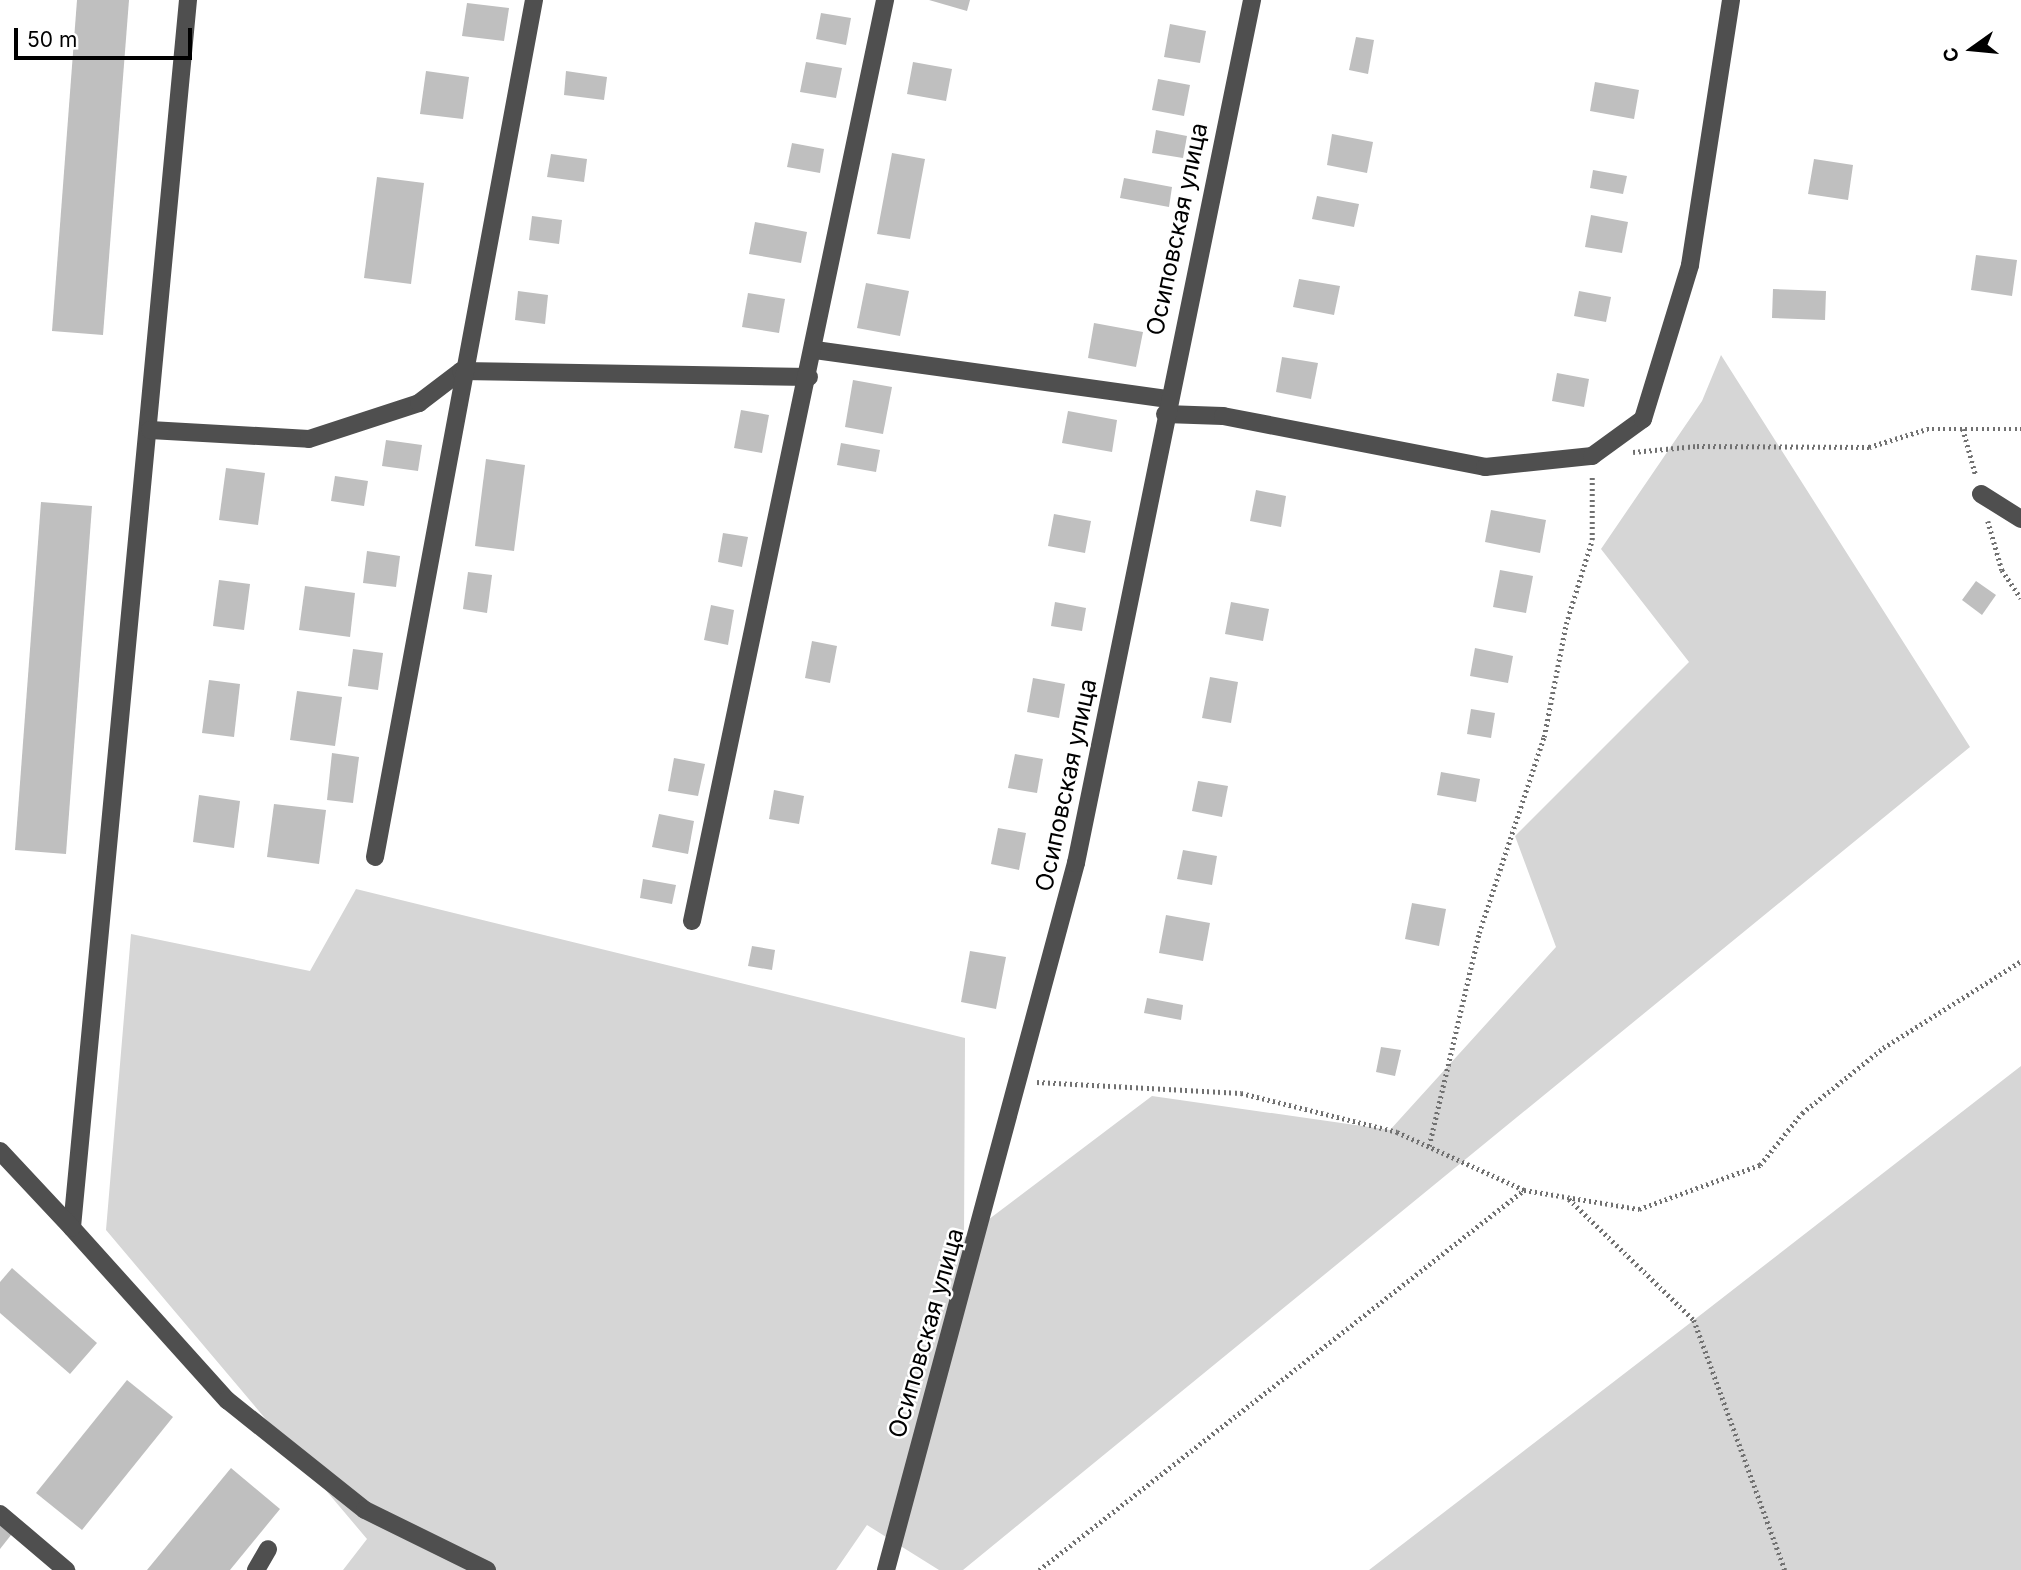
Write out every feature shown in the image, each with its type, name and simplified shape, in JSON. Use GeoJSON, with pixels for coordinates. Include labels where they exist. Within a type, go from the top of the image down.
{"type":"FeatureCollection","features":[{"type":"Feature","properties":{"kind":"street"},"geometry":{"type":"LineString","coordinates":[[72,1228],[150,429],[188,0]]}},
{"type":"Feature","properties":{"kind":"street"},"geometry":{"type":"LineString","coordinates":[[375,857],[461,371],[534,0]]}},
{"type":"Feature","properties":{"kind":"street"},"geometry":{"type":"LineString","coordinates":[[692,921],[815,349],[886,0]]}},
{"type":"Feature","properties":{"kind":"street","name":"Осиповская улица"},"geometry":{"type":"LineString","coordinates":[[886,1570],[1022,1080],[1076,863],[1166,407],[1252,0]]}},
{"type":"Feature","properties":{"kind":"street"},"geometry":{"type":"LineString","coordinates":[[815,349],[1223,416],[1485,467],[1592,456],[1643,419],[1690,265],[1731,0]]}},
{"type":"Feature","properties":{"kind":"street"},"geometry":{"type":"LineString","coordinates":[[150,429],[309,439],[419,403],[461,371],[809,377]]}},
{"type":"Feature","properties":{"kind":"street"},"geometry":{"type":"LineString","coordinates":[[1981,494],[2021,519]]}},
{"type":"Feature","properties":{"kind":"street"},"geometry":{"type":"LineString","coordinates":[[0,1151],[227,1400],[365,1510],[487,1570]]}},
{"type":"Feature","properties":{"kind":"street"},"geometry":{"type":"LineString","coordinates":[[0,1514],[66,1570]]}},
{"type":"Feature","properties":{"kind":"street"},"geometry":{"type":"LineString","coordinates":[[256,1570],[268,1549]]}},
{"type":"Feature","properties":{"kind":"path"},"geometry":{"type":"LineString","coordinates":[[1429,1146],[1479,933],[1544,737],[1566,625],[1592,540],[1592,456],[1697,446],[1869,447],[1927,429],[2021,429]]}},
{"type":"Feature","properties":{"kind":"path"},"geometry":{"type":"LineString","coordinates":[[1022,1080],[1241,1093],[1429,1146],[1524,1190],[1639,1209],[1760,1165],[1802,1113],[1883,1048],[2021,961]]}},
{"type":"Feature","properties":{"kind":"path"},"geometry":{"type":"LineString","coordinates":[[1039,1570],[1524,1190]]}},
{"type":"Feature","properties":{"kind":"path"},"geometry":{"type":"LineString","coordinates":[[1569,1199],[1694,1320],[1785,1570]]}},
{"type":"Feature","properties":{"kind":"shaded area"},"geometry":{"type":"Polygon","coordinates":[[[1721,355],[1970,747],[963,1570],[939,1570],[867,1525],[836,1570],[343,1570],[367,1539],[106,1230],[131,934],[310,971],[356,889],[965,1038],[964,1238],[1152,1096],[1390,1130],[1556,947],[1515,836],[1689,662],[1601,549],[1702,401],[1721,355]]]}},
{"type":"Feature","properties":{"kind":"shaded area"},"geometry":{"type":"Polygon","coordinates":[[[2021,1066],[2021,1570],[1369,1570],[1694,1320],[2021,1066]]]}},
{"type":"Feature","properties":{"kind":"building"},"geometry":{"type":"Polygon","coordinates":[[[77,0],[129,0],[103,335],[52,331],[77,0]]]}},
{"type":"Feature","properties":{"kind":"building"},"geometry":{"type":"Polygon","coordinates":[[[929,0],[970,0],[967,11],[929,0]]]}},
{"type":"Feature","properties":{"kind":"building"},"geometry":{"type":"Polygon","coordinates":[[[467,3],[509,8],[504,41],[462,36],[467,3]]]}},
{"type":"Feature","properties":{"kind":"building"},"geometry":{"type":"Polygon","coordinates":[[[821,13],[851,18],[846,45],[816,39],[821,13]]]}},
{"type":"Feature","properties":{"kind":"building"},"geometry":{"type":"Polygon","coordinates":[[[1170,24],[1206,31],[1200,63],[1164,57],[1170,24]]]}},
{"type":"Feature","properties":{"kind":"building"},"geometry":{"type":"Polygon","coordinates":[[[1356,37],[1374,40],[1368,74],[1349,70],[1356,37]]]}},
{"type":"Feature","properties":{"kind":"building"},"geometry":{"type":"Polygon","coordinates":[[[806,62],[842,68],[836,98],[800,92],[806,62]]]}},
{"type":"Feature","properties":{"kind":"building"},"geometry":{"type":"Polygon","coordinates":[[[913,62],[952,69],[946,101],[907,94],[913,62]]]}},
{"type":"Feature","properties":{"kind":"building"},"geometry":{"type":"Polygon","coordinates":[[[426,71],[469,77],[463,119],[420,114],[426,71]]]}},
{"type":"Feature","properties":{"kind":"building"},"geometry":{"type":"Polygon","coordinates":[[[566,71],[607,77],[604,100],[564,95],[566,71]]]}},
{"type":"Feature","properties":{"kind":"building"},"geometry":{"type":"Polygon","coordinates":[[[1158,79],[1190,85],[1184,116],[1152,110],[1158,79]]]}},
{"type":"Feature","properties":{"kind":"building"},"geometry":{"type":"Polygon","coordinates":[[[1595,82],[1639,90],[1634,119],[1590,111],[1595,82]]]}},
{"type":"Feature","properties":{"kind":"building"},"geometry":{"type":"Polygon","coordinates":[[[1156,130],[1187,136],[1183,158],[1152,153],[1156,130]]]}},
{"type":"Feature","properties":{"kind":"building"},"geometry":{"type":"Polygon","coordinates":[[[1332,134],[1373,142],[1367,173],[1327,165],[1332,134]]]}},
{"type":"Feature","properties":{"kind":"building"},"geometry":{"type":"Polygon","coordinates":[[[792,143],[824,149],[820,173],[787,167],[792,143]]]}},
{"type":"Feature","properties":{"kind":"building"},"geometry":{"type":"Polygon","coordinates":[[[892,153],[925,159],[910,239],[877,234],[892,153]]]}},
{"type":"Feature","properties":{"kind":"building"},"geometry":{"type":"Polygon","coordinates":[[[551,154],[587,159],[584,182],[547,177],[551,154]]]}},
{"type":"Feature","properties":{"kind":"building"},"geometry":{"type":"Polygon","coordinates":[[[1814,159],[1853,165],[1848,200],[1808,194],[1814,159]]]}},
{"type":"Feature","properties":{"kind":"building"},"geometry":{"type":"Polygon","coordinates":[[[1593,170],[1627,176],[1623,194],[1590,188],[1593,170]]]}},
{"type":"Feature","properties":{"kind":"building"},"geometry":{"type":"Polygon","coordinates":[[[377,177],[424,183],[411,284],[364,278],[377,177]]]}},
{"type":"Feature","properties":{"kind":"building"},"geometry":{"type":"Polygon","coordinates":[[[1124,178],[1172,187],[1169,207],[1120,198],[1124,178]]]}},
{"type":"Feature","properties":{"kind":"building"},"geometry":{"type":"Polygon","coordinates":[[[1317,196],[1359,204],[1354,227],[1312,219],[1317,196]]]}},
{"type":"Feature","properties":{"kind":"building"},"geometry":{"type":"Polygon","coordinates":[[[1591,215],[1628,222],[1622,253],[1585,247],[1591,215]]]}},
{"type":"Feature","properties":{"kind":"building"},"geometry":{"type":"Polygon","coordinates":[[[532,216],[562,220],[559,244],[529,240],[532,216]]]}},
{"type":"Feature","properties":{"kind":"building"},"geometry":{"type":"Polygon","coordinates":[[[755,222],[807,232],[801,263],[749,254],[755,222]]]}},
{"type":"Feature","properties":{"kind":"building"},"geometry":{"type":"Polygon","coordinates":[[[1976,255],[2017,260],[2012,296],[1971,290],[1976,255]]]}},
{"type":"Feature","properties":{"kind":"building"},"geometry":{"type":"Polygon","coordinates":[[[1299,279],[1340,286],[1334,315],[1293,307],[1299,279]]]}},
{"type":"Feature","properties":{"kind":"building"},"geometry":{"type":"Polygon","coordinates":[[[866,283],[909,291],[900,336],[857,328],[866,283]]]}},
{"type":"Feature","properties":{"kind":"building"},"geometry":{"type":"Polygon","coordinates":[[[1773,289],[1826,291],[1825,320],[1772,318],[1773,289]]]}},
{"type":"Feature","properties":{"kind":"building"},"geometry":{"type":"Polygon","coordinates":[[[518,291],[548,295],[545,324],[515,320],[518,291]]]}},
{"type":"Feature","properties":{"kind":"building"},"geometry":{"type":"Polygon","coordinates":[[[1579,291],[1611,297],[1606,322],[1574,316],[1579,291]]]}},
{"type":"Feature","properties":{"kind":"building"},"geometry":{"type":"Polygon","coordinates":[[[748,293],[785,299],[779,333],[742,327],[748,293]]]}},
{"type":"Feature","properties":{"kind":"building"},"geometry":{"type":"Polygon","coordinates":[[[1094,323],[1143,332],[1136,367],[1088,358],[1094,323]]]}},
{"type":"Feature","properties":{"kind":"building"},"geometry":{"type":"Polygon","coordinates":[[[1282,357],[1318,363],[1311,399],[1276,392],[1282,357]]]}},
{"type":"Feature","properties":{"kind":"building"},"geometry":{"type":"Polygon","coordinates":[[[1557,373],[1589,379],[1584,407],[1552,401],[1557,373]]]}},
{"type":"Feature","properties":{"kind":"building"},"geometry":{"type":"Polygon","coordinates":[[[853,380],[892,387],[883,434],[845,427],[853,380]]]}},
{"type":"Feature","properties":{"kind":"building"},"geometry":{"type":"Polygon","coordinates":[[[741,410],[769,415],[762,453],[734,448],[741,410]]]}},
{"type":"Feature","properties":{"kind":"building"},"geometry":{"type":"Polygon","coordinates":[[[1068,411],[1117,420],[1112,452],[1062,443],[1068,411]]]}},
{"type":"Feature","properties":{"kind":"building"},"geometry":{"type":"Polygon","coordinates":[[[386,440],[422,445],[418,471],[382,466],[386,440]]]}},
{"type":"Feature","properties":{"kind":"building"},"geometry":{"type":"Polygon","coordinates":[[[841,443],[880,450],[876,472],[837,465],[841,443]]]}},
{"type":"Feature","properties":{"kind":"building"},"geometry":{"type":"Polygon","coordinates":[[[486,459],[525,465],[514,551],[475,546],[486,459]]]}},
{"type":"Feature","properties":{"kind":"building"},"geometry":{"type":"Polygon","coordinates":[[[226,468],[265,473],[258,525],[219,520],[226,468]]]}},
{"type":"Feature","properties":{"kind":"building"},"geometry":{"type":"Polygon","coordinates":[[[335,476],[368,481],[364,506],[331,501],[335,476]]]}},
{"type":"Feature","properties":{"kind":"building"},"geometry":{"type":"Polygon","coordinates":[[[1256,490],[1286,496],[1281,527],[1250,521],[1256,490]]]}},
{"type":"Feature","properties":{"kind":"building"},"geometry":{"type":"Polygon","coordinates":[[[41,502],[92,506],[66,854],[15,850],[41,502]]]}},
{"type":"Feature","properties":{"kind":"building"},"geometry":{"type":"Polygon","coordinates":[[[1491,510],[1546,520],[1540,553],[1485,542],[1491,510]]]}},
{"type":"Feature","properties":{"kind":"building"},"geometry":{"type":"Polygon","coordinates":[[[1054,514],[1091,521],[1085,553],[1048,546],[1054,514]]]}},
{"type":"Feature","properties":{"kind":"building"},"geometry":{"type":"Polygon","coordinates":[[[723,533],[748,537],[742,567],[718,562],[723,533]]]}},
{"type":"Feature","properties":{"kind":"building"},"geometry":{"type":"Polygon","coordinates":[[[367,551],[400,556],[396,587],[363,583],[367,551]]]}},
{"type":"Feature","properties":{"kind":"building"},"geometry":{"type":"Polygon","coordinates":[[[1500,570],[1533,576],[1526,613],[1493,607],[1500,570]]]}},
{"type":"Feature","properties":{"kind":"building"},"geometry":{"type":"Polygon","coordinates":[[[468,572],[492,575],[487,613],[463,609],[468,572]]]}},
{"type":"Feature","properties":{"kind":"building"},"geometry":{"type":"Polygon","coordinates":[[[219,580],[250,584],[244,630],[213,626],[219,580]]]}},
{"type":"Feature","properties":{"kind":"building"},"geometry":{"type":"Polygon","coordinates":[[[1976,581],[1996,595],[1982,615],[1962,600],[1976,581]]]}},
{"type":"Feature","properties":{"kind":"building"},"geometry":{"type":"Polygon","coordinates":[[[305,586],[355,593],[350,637],[299,630],[305,586]]]}},
{"type":"Feature","properties":{"kind":"building"},"geometry":{"type":"Polygon","coordinates":[[[1055,602],[1086,608],[1082,631],[1051,626],[1055,602]]]}},
{"type":"Feature","properties":{"kind":"building"},"geometry":{"type":"Polygon","coordinates":[[[1231,602],[1269,609],[1263,641],[1225,634],[1231,602]]]}},
{"type":"Feature","properties":{"kind":"building"},"geometry":{"type":"Polygon","coordinates":[[[711,605],[734,610],[728,645],[704,640],[711,605]]]}},
{"type":"Feature","properties":{"kind":"building"},"geometry":{"type":"Polygon","coordinates":[[[812,641],[837,646],[830,683],[805,678],[812,641]]]}},
{"type":"Feature","properties":{"kind":"building"},"geometry":{"type":"Polygon","coordinates":[[[1475,648],[1513,656],[1508,683],[1470,676],[1475,648]]]}},
{"type":"Feature","properties":{"kind":"building"},"geometry":{"type":"Polygon","coordinates":[[[353,649],[383,653],[378,690],[348,686],[353,649]]]}},
{"type":"Feature","properties":{"kind":"building"},"geometry":{"type":"Polygon","coordinates":[[[1210,677],[1238,682],[1231,723],[1202,718],[1210,677]]]}},
{"type":"Feature","properties":{"kind":"building"},"geometry":{"type":"Polygon","coordinates":[[[1033,678],[1065,684],[1059,718],[1027,712],[1033,678]]]}},
{"type":"Feature","properties":{"kind":"building"},"geometry":{"type":"Polygon","coordinates":[[[209,680],[240,684],[234,737],[202,733],[209,680]]]}},
{"type":"Feature","properties":{"kind":"building"},"geometry":{"type":"Polygon","coordinates":[[[297,691],[342,697],[335,746],[290,740],[297,691]]]}},
{"type":"Feature","properties":{"kind":"building"},"geometry":{"type":"Polygon","coordinates":[[[1471,709],[1495,713],[1491,738],[1467,734],[1471,709]]]}},
{"type":"Feature","properties":{"kind":"building"},"geometry":{"type":"Polygon","coordinates":[[[332,753],[359,757],[353,803],[327,800],[332,753]]]}},
{"type":"Feature","properties":{"kind":"building"},"geometry":{"type":"Polygon","coordinates":[[[1015,754],[1043,759],[1037,793],[1008,788],[1015,754]]]}},
{"type":"Feature","properties":{"kind":"building"},"geometry":{"type":"Polygon","coordinates":[[[674,758],[705,764],[698,796],[668,791],[674,758]]]}},
{"type":"Feature","properties":{"kind":"building"},"geometry":{"type":"Polygon","coordinates":[[[1441,772],[1480,779],[1476,802],[1437,795],[1441,772]]]}},
{"type":"Feature","properties":{"kind":"building"},"geometry":{"type":"Polygon","coordinates":[[[1198,781],[1228,786],[1222,817],[1192,811],[1198,781]]]}},
{"type":"Feature","properties":{"kind":"building"},"geometry":{"type":"Polygon","coordinates":[[[774,790],[804,796],[799,824],[769,819],[774,790]]]}},
{"type":"Feature","properties":{"kind":"building"},"geometry":{"type":"Polygon","coordinates":[[[199,795],[240,801],[234,848],[193,842],[199,795]]]}},
{"type":"Feature","properties":{"kind":"building"},"geometry":{"type":"Polygon","coordinates":[[[274,804],[326,810],[319,864],[267,857],[274,804]]]}},
{"type":"Feature","properties":{"kind":"building"},"geometry":{"type":"Polygon","coordinates":[[[659,814],[694,821],[688,854],[652,847],[659,814]]]}},
{"type":"Feature","properties":{"kind":"building"},"geometry":{"type":"Polygon","coordinates":[[[998,828],[1026,833],[1019,870],[991,864],[998,828]]]}},
{"type":"Feature","properties":{"kind":"building"},"geometry":{"type":"Polygon","coordinates":[[[1183,850],[1217,856],[1212,885],[1177,879],[1183,850]]]}},
{"type":"Feature","properties":{"kind":"building"},"geometry":{"type":"Polygon","coordinates":[[[643,879],[676,885],[672,904],[640,898],[643,879]]]}},
{"type":"Feature","properties":{"kind":"building"},"geometry":{"type":"Polygon","coordinates":[[[1412,903],[1446,909],[1439,946],[1405,939],[1412,903]]]}},
{"type":"Feature","properties":{"kind":"building"},"geometry":{"type":"Polygon","coordinates":[[[1166,915],[1210,923],[1203,961],[1159,953],[1166,915]]]}},
{"type":"Feature","properties":{"kind":"building"},"geometry":{"type":"Polygon","coordinates":[[[752,946],[775,950],[772,970],[748,966],[752,946]]]}},
{"type":"Feature","properties":{"kind":"building"},"geometry":{"type":"Polygon","coordinates":[[[970,951],[1006,957],[996,1009],[961,1002],[970,951]]]}},
{"type":"Feature","properties":{"kind":"building"},"geometry":{"type":"Polygon","coordinates":[[[1147,998],[1183,1005],[1181,1020],[1144,1013],[1147,998]]]}},
{"type":"Feature","properties":{"kind":"building"},"geometry":{"type":"Polygon","coordinates":[[[1381,1047],[1401,1050],[1395,1076],[1376,1072],[1381,1047]]]}},
{"type":"Feature","properties":{"kind":"building"},"geometry":{"type":"Polygon","coordinates":[[[12,1268],[97,1343],[70,1374],[0,1313],[0,1282],[12,1268]]]}},
{"type":"Feature","properties":{"kind":"building"},"geometry":{"type":"Polygon","coordinates":[[[127,1380],[173,1417],[82,1530],[36,1493],[127,1380]]]}},
{"type":"Feature","properties":{"kind":"building"},"geometry":{"type":"Polygon","coordinates":[[[231,1468],[280,1509],[230,1570],[147,1570],[231,1468]]]}},
{"type":"Feature","properties":{"kind":"building"},"geometry":{"type":"Polygon","coordinates":[[[0,1519],[15,1530],[0,1549],[0,1519]]]}}]}
